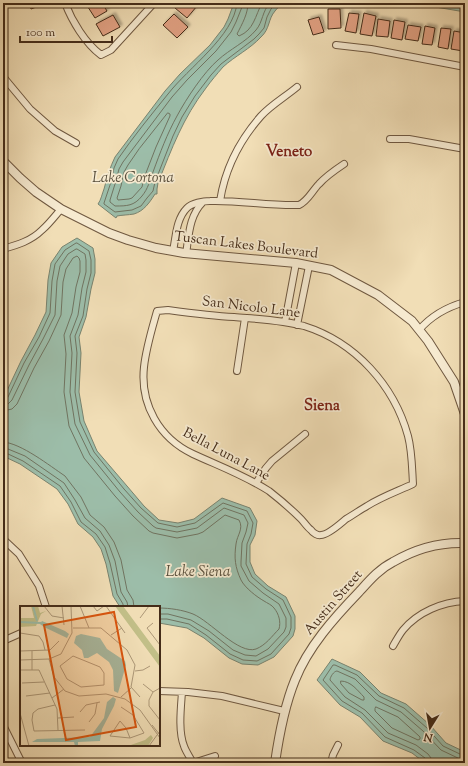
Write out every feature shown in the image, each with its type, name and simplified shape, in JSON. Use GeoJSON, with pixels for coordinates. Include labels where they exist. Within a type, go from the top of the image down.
{"type":"FeatureCollection","features":[{"type":"Feature","properties":{"kind":"street"},"geometry":{"type":"LineString","coordinates":[[65,3],[69,13],[85,39],[93,49],[101,55],[111,50],[154,3]]}},
{"type":"Feature","properties":{"kind":"street"},"geometry":{"type":"LineString","coordinates":[[336,46],[370,49],[465,67]]}},
{"type":"Feature","properties":{"kind":"street"},"geometry":{"type":"LineString","coordinates":[[4,78],[35,114],[55,131],[76,143]]}},
{"type":"Feature","properties":{"kind":"street"},"geometry":{"type":"LineString","coordinates":[[220,201],[223,183],[230,163],[239,147],[261,116],[297,88]]}},
{"type":"Feature","properties":{"kind":"street"},"geometry":{"type":"LineString","coordinates":[[390,139],[409,139],[465,149]]}},
{"type":"Feature","properties":{"kind":"street","name":"Tuscan Lakes Boulevard"},"geometry":{"type":"LineString","coordinates":[[3,161],[36,192],[61,209],[109,233],[156,248],[186,254],[296,263],[331,270],[378,295],[412,321],[428,341],[454,382],[465,414]]}},
{"type":"Feature","properties":{"kind":"street"},"geometry":{"type":"LineString","coordinates":[[173,251],[178,223],[182,214],[191,205],[209,201],[220,201],[299,205],[305,202],[317,185],[344,164]]}},
{"type":"Feature","properties":{"kind":"street"},"geometry":{"type":"LineString","coordinates":[[186,254],[192,219],[203,202]]}},
{"type":"Feature","properties":{"kind":"street"},"geometry":{"type":"LineString","coordinates":[[3,249],[17,245],[32,238],[42,231],[61,209]]}},
{"type":"Feature","properties":{"kind":"street"},"geometry":{"type":"LineString","coordinates":[[285,322],[296,263]]}},
{"type":"Feature","properties":{"kind":"street"},"geometry":{"type":"LineString","coordinates":[[297,325],[309,266]]}},
{"type":"Feature","properties":{"kind":"street"},"geometry":{"type":"LineString","coordinates":[[290,293],[303,295]]}},
{"type":"Feature","properties":{"kind":"street"},"geometry":{"type":"LineString","coordinates":[[419,330],[436,314],[465,302]]}},
{"type":"Feature","properties":{"kind":"street","name":"San Nicolo Lane"},"geometry":{"type":"LineString","coordinates":[[157,311],[168,310],[285,322],[303,326],[336,340],[346,347],[364,362],[388,391],[398,407],[408,437],[413,484],[367,505],[325,535],[319,535]]}},
{"type":"Feature","properties":{"kind":"street","name":"Bella Luna Lane"},"geometry":{"type":"LineString","coordinates":[[157,311],[146,354],[143,382],[145,397],[150,412],[158,426],[168,437],[191,453],[245,477],[270,492],[301,519],[311,531],[319,535]]}},
{"type":"Feature","properties":{"kind":"street"},"geometry":{"type":"LineString","coordinates":[[237,371],[245,318]]}},
{"type":"Feature","properties":{"kind":"street"},"geometry":{"type":"LineString","coordinates":[[256,483],[272,461],[306,434]]}},
{"type":"Feature","properties":{"kind":"street"},"geometry":{"type":"LineString","coordinates":[[3,540],[18,554],[39,586],[46,606]]}},
{"type":"Feature","properties":{"kind":"street","name":"Austin Street"},"geometry":{"type":"LineString","coordinates":[[275,763],[284,711],[295,679],[311,650],[340,611],[375,575],[391,562],[413,551],[430,546],[452,542],[465,543]]}},
{"type":"Feature","properties":{"kind":"street"},"geometry":{"type":"LineString","coordinates":[[393,646],[403,630],[412,621],[429,610],[448,603],[465,601]]}},
{"type":"Feature","properties":{"kind":"street"},"geometry":{"type":"LineString","coordinates":[[3,641],[20,633]]}},
{"type":"Feature","properties":{"kind":"street"},"geometry":{"type":"LineString","coordinates":[[160,691],[222,696],[284,711]]}},
{"type":"Feature","properties":{"kind":"street"},"geometry":{"type":"LineString","coordinates":[[182,692],[180,708],[181,728],[184,745],[193,763],[215,756]]}},
{"type":"Feature","properties":{"kind":"street"},"geometry":{"type":"LineString","coordinates":[[3,725],[22,763]]}},
{"type":"Feature","properties":{"kind":"street"},"geometry":{"type":"LineString","coordinates":[[331,763],[338,745]]}},
{"type":"Feature","properties":{"kind":"water","name":"Lake Cortona"},"geometry":{"type":"Polygon","coordinates":[[[234,3],[285,3],[278,7],[273,14],[264,34],[223,67],[198,99],[184,122],[173,145],[158,183],[157,194],[155,194],[141,211],[134,214],[117,216],[116,218],[98,204],[115,157],[165,91],[210,45],[224,27],[234,3]]]}},
{"type":"Feature","properties":{"kind":"water"},"geometry":{"type":"Polygon","coordinates":[[[412,3],[465,3],[465,12],[412,3]]]}},
{"type":"Feature","properties":{"kind":"water","name":"Lake Siena"},"geometry":{"type":"Polygon","coordinates":[[[77,238],[93,248],[95,259],[95,273],[86,317],[79,337],[81,353],[79,392],[84,421],[97,451],[144,506],[159,520],[178,523],[194,519],[222,498],[250,508],[257,521],[255,535],[250,545],[250,562],[255,574],[268,586],[286,597],[295,616],[295,629],[293,636],[274,657],[258,665],[242,664],[229,658],[204,638],[187,628],[160,623],[160,606],[119,606],[113,596],[101,549],[93,537],[78,524],[68,504],[57,489],[20,464],[3,456],[3,398],[46,312],[48,280],[51,263],[62,247],[77,238]]]}},
{"type":"Feature","properties":{"kind":"water"},"geometry":{"type":"Polygon","coordinates":[[[332,659],[360,672],[381,693],[406,704],[430,725],[446,743],[465,752],[465,763],[425,763],[412,753],[383,741],[360,717],[340,705],[317,680],[332,659]]]}},
{"type":"Feature","properties":{"kind":"building"},"geometry":{"type":"Polygon","coordinates":[[[29,3],[47,3],[31,9],[29,3]]]}},
{"type":"Feature","properties":{"kind":"building"},"geometry":{"type":"Polygon","coordinates":[[[102,3],[107,11],[95,18],[86,4],[102,3]]]}},
{"type":"Feature","properties":{"kind":"building"},"geometry":{"type":"Polygon","coordinates":[[[180,3],[194,3],[197,6],[187,18],[175,8],[180,3]]]}},
{"type":"Feature","properties":{"kind":"building"},"geometry":{"type":"Polygon","coordinates":[[[328,9],[340,9],[341,28],[328,29],[328,9]]]}},
{"type":"Feature","properties":{"kind":"building"},"geometry":{"type":"Polygon","coordinates":[[[349,13],[359,14],[356,33],[345,31],[349,13]]]}},
{"type":"Feature","properties":{"kind":"building"},"geometry":{"type":"Polygon","coordinates":[[[364,13],[376,16],[372,36],[360,34],[364,13]]]}},
{"type":"Feature","properties":{"kind":"building"},"geometry":{"type":"Polygon","coordinates":[[[174,14],[188,27],[177,38],[163,25],[174,14]]]}},
{"type":"Feature","properties":{"kind":"building"},"geometry":{"type":"Polygon","coordinates":[[[113,15],[120,27],[103,36],[96,24],[113,15]]]}},
{"type":"Feature","properties":{"kind":"building"},"geometry":{"type":"Polygon","coordinates":[[[319,17],[324,32],[313,35],[308,20],[319,17]]]}},
{"type":"Feature","properties":{"kind":"building"},"geometry":{"type":"Polygon","coordinates":[[[378,19],[390,21],[388,37],[376,36],[378,19]]]}},
{"type":"Feature","properties":{"kind":"building"},"geometry":{"type":"Polygon","coordinates":[[[394,20],[405,22],[402,40],[391,38],[394,20]]]}},
{"type":"Feature","properties":{"kind":"building"},"geometry":{"type":"Polygon","coordinates":[[[408,25],[421,27],[418,41],[405,39],[408,25]]]}},
{"type":"Feature","properties":{"kind":"building"},"geometry":{"type":"Polygon","coordinates":[[[425,26],[435,28],[432,45],[422,44],[425,26]]]}},
{"type":"Feature","properties":{"kind":"building"},"geometry":{"type":"Polygon","coordinates":[[[441,28],[451,29],[448,49],[438,47],[441,28]]]}},
{"type":"Feature","properties":{"kind":"building"},"geometry":{"type":"Polygon","coordinates":[[[454,31],[465,33],[463,51],[451,49],[454,31]]]}},
{"type":"Feature","properties":{"kind":"district","name":"Veneto"},"geometry":{"type":"Point","coordinates":[289,152]}},
{"type":"Feature","properties":{"kind":"district","name":"Siena"},"geometry":{"type":"Point","coordinates":[322,406]}}]}
